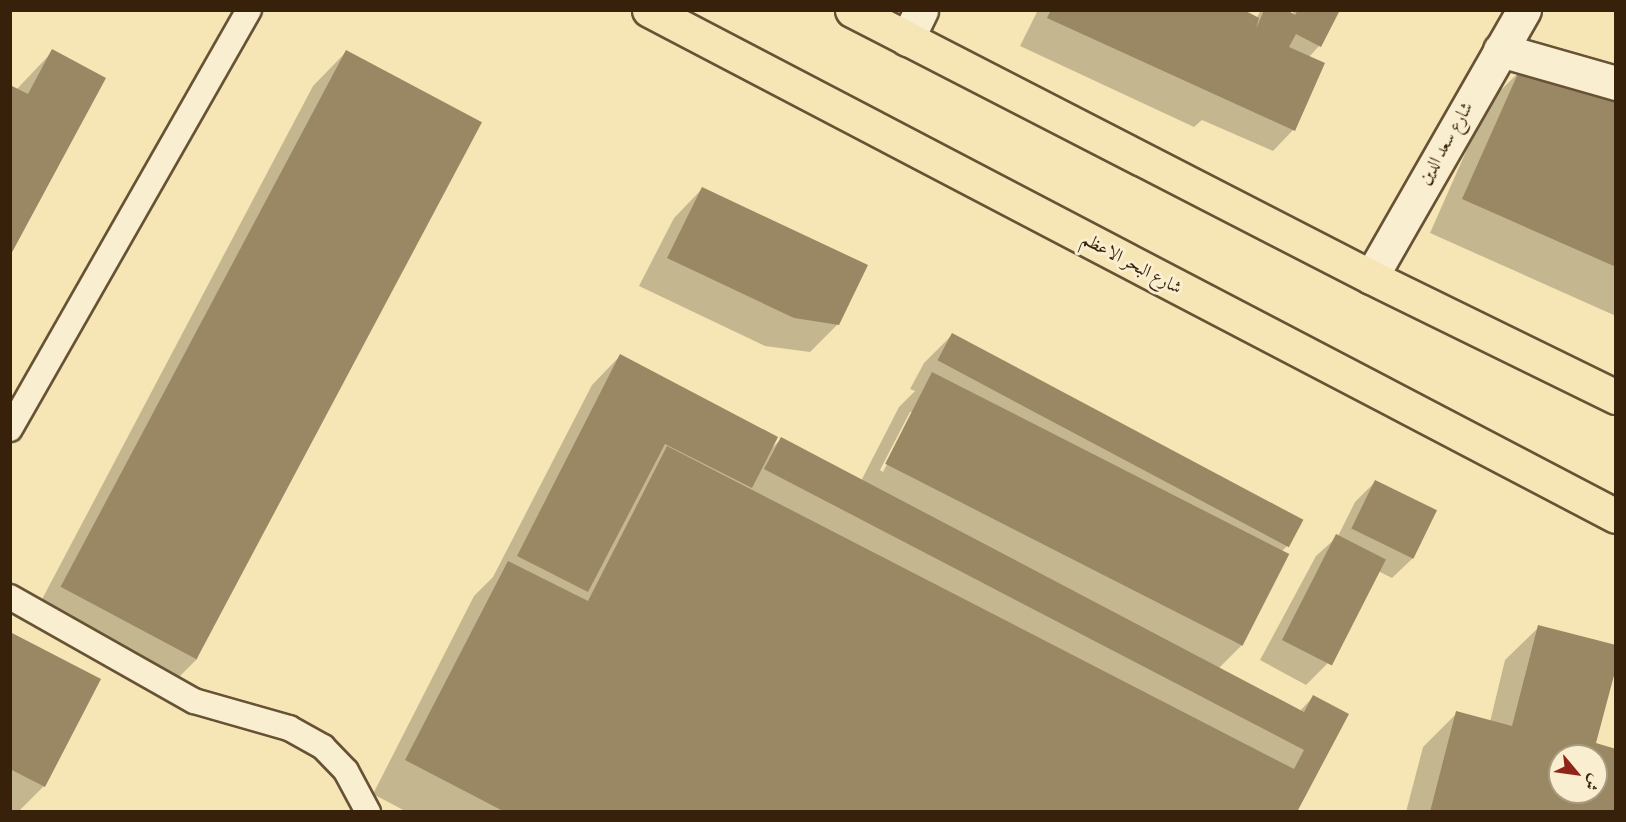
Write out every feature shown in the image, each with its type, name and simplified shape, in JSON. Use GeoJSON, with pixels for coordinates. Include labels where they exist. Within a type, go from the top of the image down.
{"type":"FeatureCollection","features":[{"type":"Feature","properties":{"kind":"main road","name":"شارع البحر الاعظم"},"geometry":{"type":"LineString","coordinates":[[648,10],[1616,516]]}},
{"type":"Feature","properties":{"kind":"main road"},"geometry":{"type":"LineString","coordinates":[[852,10],[914,25],[1371,277],[1616,397]]}},
{"type":"Feature","properties":{"kind":"street","name":"شارع سعد الدين"},"geometry":{"type":"LineString","coordinates":[[1371,277],[1524,10]]}},
{"type":"Feature","properties":{"kind":"street"},"geometry":{"type":"LineString","coordinates":[[1500,50],[1616,83]]}},
{"type":"Feature","properties":{"kind":"lane"},"geometry":{"type":"LineString","coordinates":[[10,429],[249,10]]}},
{"type":"Feature","properties":{"kind":"lane"},"geometry":{"type":"LineString","coordinates":[[10,597],[194,701],[289,728],[323,747],[346,771],[368,812]]}},
{"type":"Feature","properties":{"kind":"building"},"geometry":{"type":"Polygon","coordinates":[[[1051,10],[1244,10],[1259,18],[1256,29],[1264,10],[1287,10],[1295,15],[1298,10],[1340,10],[1321,47],[1296,34],[1289,47],[1325,63],[1295,131],[1047,18],[1051,10]]]}},
{"type":"Feature","properties":{"kind":"building"},"geometry":{"type":"Polygon","coordinates":[[[52,49],[106,78],[10,256],[10,85],[28,94],[52,49]]]}},
{"type":"Feature","properties":{"kind":"building"},"geometry":{"type":"Polygon","coordinates":[[[346,50],[482,122],[197,659],[61,587],[346,50]]]}},
{"type":"Feature","properties":{"kind":"building"},"geometry":{"type":"Polygon","coordinates":[[[1520,69],[1554,74],[1579,90],[1585,79],[1616,94],[1616,267],[1462,199],[1520,69]]]}},
{"type":"Feature","properties":{"kind":"building"},"geometry":{"type":"Polygon","coordinates":[[[702,187],[868,265],[839,325],[794,318],[667,258],[702,187]]]}},
{"type":"Feature","properties":{"kind":"building"},"geometry":{"type":"Polygon","coordinates":[[[952,333],[1303,520],[1289,547],[937,360],[952,333]]]}},
{"type":"Feature","properties":{"kind":"building"},"geometry":{"type":"Polygon","coordinates":[[[620,354],[778,437],[752,488],[665,444],[588,592],[517,556],[620,354]]]}},
{"type":"Feature","properties":{"kind":"building"},"geometry":{"type":"Polygon","coordinates":[[[932,372],[1289,554],[1243,646],[885,464],[932,372]]]}},
{"type":"Feature","properties":{"kind":"building"},"geometry":{"type":"Polygon","coordinates":[[[781,437],[1304,712],[1313,695],[1349,714],[1297,812],[505,812],[405,760],[508,561],[588,601],[667,446],[1294,769],[1304,750],[764,469],[781,437]]]}},
{"type":"Feature","properties":{"kind":"building"},"geometry":{"type":"Polygon","coordinates":[[[1375,480],[1437,510],[1413,559],[1351,529],[1375,480]]]}},
{"type":"Feature","properties":{"kind":"building"},"geometry":{"type":"Polygon","coordinates":[[[1336,534],[1386,559],[1332,665],[1282,640],[1336,534]]]}},
{"type":"Feature","properties":{"kind":"building"},"geometry":{"type":"Polygon","coordinates":[[[1538,625],[1616,645],[1616,668],[1596,743],[1599,744],[1548,744],[1548,804],[1608,804],[1608,747],[1616,749],[1616,812],[1430,812],[1456,711],[1512,726],[1538,625]]]}},
{"type":"Feature","properties":{"kind":"building"},"geometry":{"type":"Polygon","coordinates":[[[10,632],[101,679],[45,787],[10,769],[10,632]]]}}]}
